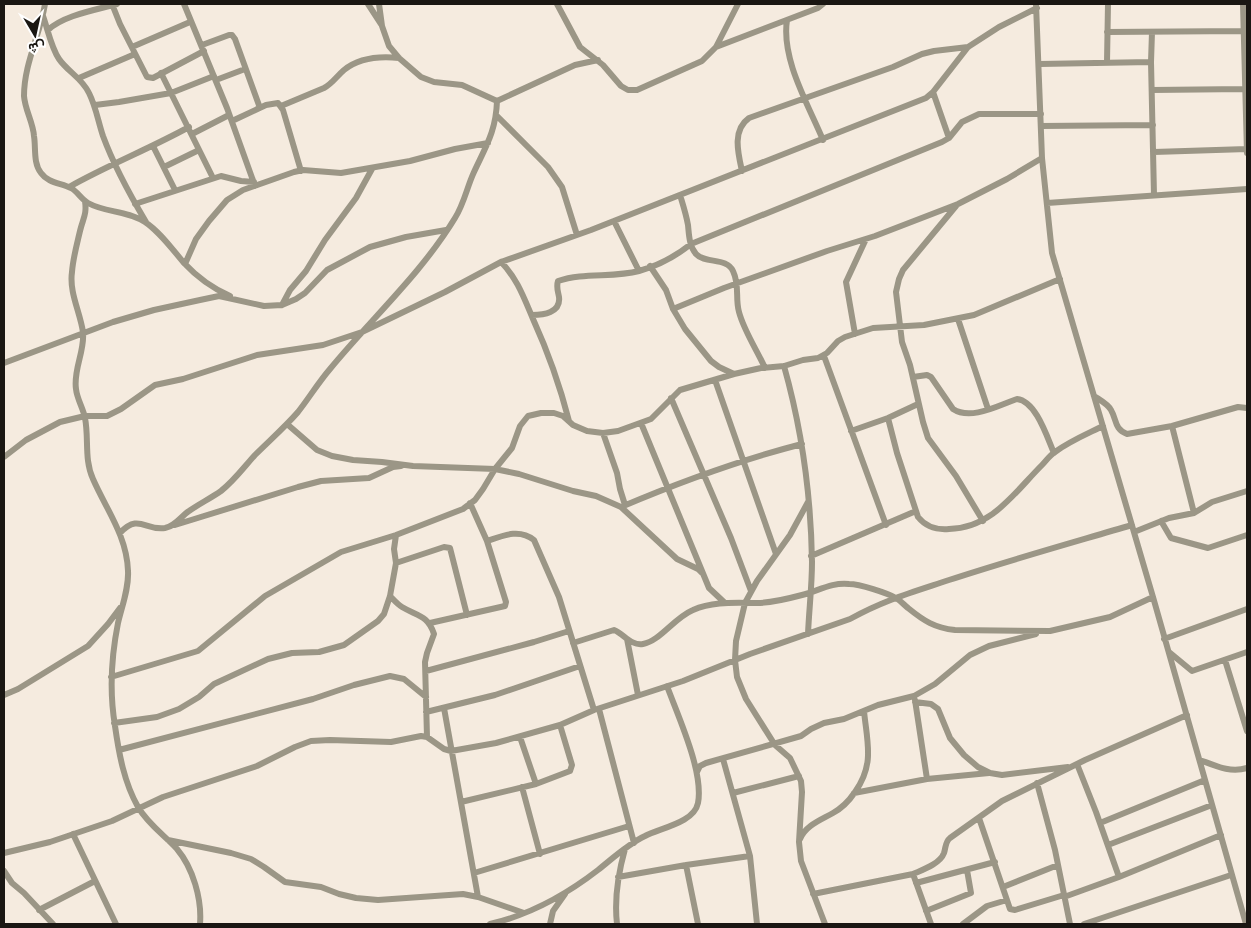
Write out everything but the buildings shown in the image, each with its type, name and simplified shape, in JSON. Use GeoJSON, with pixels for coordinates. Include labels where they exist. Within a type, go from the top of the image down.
{"type":"FeatureCollection","features":[{"type":"Feature","properties":{"kind":"street"},"geometry":{"type":"LineString","coordinates":[[45,4],[25,87],[26,106],[32,127],[36,162],[41,174],[48,180],[69,187],[85,201],[103,210],[133,215],[146,223]]}},
{"type":"Feature","properties":{"kind":"street"},"geometry":{"type":"LineString","coordinates":[[48,30],[54,24],[64,20],[114,4],[147,77],[153,78],[203,48],[229,35],[232,36],[235,39],[260,108]]}},
{"type":"Feature","properties":{"kind":"street"},"geometry":{"type":"LineString","coordinates":[[184,4],[215,78],[254,184]]}},
{"type":"Feature","properties":{"kind":"street"},"geometry":{"type":"LineString","coordinates":[[368,4],[382,26]]}},
{"type":"Feature","properties":{"kind":"street"},"geometry":{"type":"LineString","coordinates":[[379,4],[382,26],[389,46],[399,58],[421,76],[434,82],[462,85],[497,101],[575,65],[598,60]]}},
{"type":"Feature","properties":{"kind":"street"},"geometry":{"type":"LineString","coordinates":[[557,4],[576,42],[598,60],[621,86],[628,90],[637,90],[702,61],[716,47],[738,4]]}},
{"type":"Feature","properties":{"kind":"street"},"geometry":{"type":"LineString","coordinates":[[716,47],[818,8],[823,4]]}},
{"type":"Feature","properties":{"kind":"street"},"geometry":{"type":"LineString","coordinates":[[1107,62],[1108,4]]}},
{"type":"Feature","properties":{"kind":"street"},"geometry":{"type":"LineString","coordinates":[[1154,152],[1247,151],[1243,4]]}},
{"type":"Feature","properties":{"kind":"street"},"geometry":{"type":"LineString","coordinates":[[4,457],[26,440],[60,422],[85,416],[107,416],[121,409],[155,385],[183,379],[257,355],[323,345],[362,332],[461,284],[501,262],[614,221],[926,98],[933,92],[968,47],[1036,6],[1040,64],[1042,158],[1052,253],[1246,924]]}},
{"type":"Feature","properties":{"kind":"street"},"geometry":{"type":"LineString","coordinates":[[43,16],[58,58],[69,71],[79,78],[88,90],[95,105],[103,136],[146,223],[199,278],[235,299]]}},
{"type":"Feature","properties":{"kind":"street"},"geometry":{"type":"LineString","coordinates":[[787,20],[786,42],[790,58],[823,140]]}},
{"type":"Feature","properties":{"kind":"street"},"geometry":{"type":"LineString","coordinates":[[132,47],[190,22]]}},
{"type":"Feature","properties":{"kind":"street"},"geometry":{"type":"LineString","coordinates":[[1107,32],[1244,31]]}},
{"type":"Feature","properties":{"kind":"street"},"geometry":{"type":"LineString","coordinates":[[1152,32],[1154,195]]}},
{"type":"Feature","properties":{"kind":"street"},"geometry":{"type":"LineString","coordinates":[[742,171],[738,133],[743,122],[749,118],[893,68],[922,54],[968,47]]}},
{"type":"Feature","properties":{"kind":"street"},"geometry":{"type":"LineString","coordinates":[[79,78],[135,54]]}},
{"type":"Feature","properties":{"kind":"street"},"geometry":{"type":"LineString","coordinates":[[281,106],[324,88],[346,69],[359,62],[373,57],[399,58]]}},
{"type":"Feature","properties":{"kind":"street"},"geometry":{"type":"LineString","coordinates":[[1040,64],[1151,62]]}},
{"type":"Feature","properties":{"kind":"street"},"geometry":{"type":"LineString","coordinates":[[95,105],[171,93],[245,69]]}},
{"type":"Feature","properties":{"kind":"street"},"geometry":{"type":"LineString","coordinates":[[161,73],[213,178]]}},
{"type":"Feature","properties":{"kind":"street"},"geometry":{"type":"LineString","coordinates":[[1152,90],[1245,89]]}},
{"type":"Feature","properties":{"kind":"street"},"geometry":{"type":"LineString","coordinates":[[933,92],[949,138]]}},
{"type":"Feature","properties":{"kind":"street"},"geometry":{"type":"LineString","coordinates":[[174,525],[187,512],[220,492],[287,424],[362,332],[395,295],[456,217],[465,198],[470,180],[494,129],[497,101]]}},
{"type":"Feature","properties":{"kind":"street"},"geometry":{"type":"LineString","coordinates":[[192,134],[275,102],[281,106],[301,171]]}},
{"type":"Feature","properties":{"kind":"street"},"geometry":{"type":"LineString","coordinates":[[532,315],[547,314],[556,309],[560,300],[558,281],[596,274],[639,271],[674,256],[691,244],[942,142],[949,138],[962,122],[979,114],[1041,114]]}},
{"type":"Feature","properties":{"kind":"street"},"geometry":{"type":"LineString","coordinates":[[496,115],[548,167],[562,187],[577,234]]}},
{"type":"Feature","properties":{"kind":"street"},"geometry":{"type":"LineString","coordinates":[[1041,126],[1153,125]]}},
{"type":"Feature","properties":{"kind":"street"},"geometry":{"type":"LineString","coordinates":[[69,187],[189,127]]}},
{"type":"Feature","properties":{"kind":"street"},"geometry":{"type":"LineString","coordinates":[[185,264],[196,239],[227,200],[254,184],[301,171],[341,174],[372,169],[488,143]]}},
{"type":"Feature","properties":{"kind":"street"},"geometry":{"type":"LineString","coordinates":[[153,146],[175,190]]}},
{"type":"Feature","properties":{"kind":"street"},"geometry":{"type":"LineString","coordinates":[[164,168],[199,150]]}},
{"type":"Feature","properties":{"kind":"street"},"geometry":{"type":"LineString","coordinates":[[673,309],[958,204],[1007,179],[1042,158]]}},
{"type":"Feature","properties":{"kind":"street"},"geometry":{"type":"LineString","coordinates":[[282,305],[290,290],[306,271],[325,240],[356,198],[372,169]]}},
{"type":"Feature","properties":{"kind":"street"},"geometry":{"type":"LineString","coordinates":[[135,204],[213,178],[225,176],[254,184]]}},
{"type":"Feature","properties":{"kind":"street"},"geometry":{"type":"LineString","coordinates":[[1047,203],[1247,189]]}},
{"type":"Feature","properties":{"kind":"street"},"geometry":{"type":"LineString","coordinates":[[680,195],[694,252],[702,258],[730,266],[737,284],[739,312],[765,368]]}},
{"type":"Feature","properties":{"kind":"street"},"geometry":{"type":"LineString","coordinates":[[85,201],[86,214],[80,228],[71,274],[74,299],[83,333],[75,382],[85,416],[90,470],[120,533],[128,561],[129,574],[112,656],[111,677],[114,723],[130,792],[139,808],[153,826],[178,851],[189,868],[201,914],[200,924]]}},
{"type":"Feature","properties":{"kind":"street"},"geometry":{"type":"LineString","coordinates":[[958,204],[903,270],[896,292],[902,342],[928,438],[956,476],[983,521]]}},
{"type":"Feature","properties":{"kind":"street"},"geometry":{"type":"LineString","coordinates":[[614,221],[639,271]]}},
{"type":"Feature","properties":{"kind":"street"},"geometry":{"type":"LineString","coordinates":[[4,363],[112,322],[154,310],[218,296],[264,306],[282,305],[305,293],[327,270],[370,247],[406,237],[446,230]]}},
{"type":"Feature","properties":{"kind":"street"},"geometry":{"type":"LineString","coordinates":[[855,334],[846,282],[866,239]]}},
{"type":"Feature","properties":{"kind":"street"},"geometry":{"type":"LineString","coordinates":[[501,262],[517,282],[532,315],[554,368],[569,421]]}},
{"type":"Feature","properties":{"kind":"street"},"geometry":{"type":"LineString","coordinates":[[650,266],[666,290],[680,321],[711,361],[734,374]]}},
{"type":"Feature","properties":{"kind":"street"},"geometry":{"type":"LineString","coordinates":[[111,677],[198,651],[265,596],[340,552],[396,535],[463,509],[483,489],[512,448],[520,426],[528,416],[554,413],[587,431],[603,434],[651,419],[680,390],[734,374],[784,366],[824,356],[838,341],[874,328],[901,328],[958,320],[1060,280]]}},
{"type":"Feature","properties":{"kind":"street"},"geometry":{"type":"LineString","coordinates":[[958,320],[988,409]]}},
{"type":"Feature","properties":{"kind":"street"},"geometry":{"type":"LineString","coordinates":[[824,356],[886,525]]}},
{"type":"Feature","properties":{"kind":"street"},"geometry":{"type":"LineString","coordinates":[[784,366],[795,406],[802,444],[808,502],[811,556],[808,634]]}},
{"type":"Feature","properties":{"kind":"street"},"geometry":{"type":"LineString","coordinates":[[913,377],[927,375],[932,377],[958,412],[974,413],[1017,399],[1024,400],[1037,416],[1054,453]]}},
{"type":"Feature","properties":{"kind":"street"},"geometry":{"type":"LineString","coordinates":[[714,380],[776,554]]}},
{"type":"Feature","properties":{"kind":"street"},"geometry":{"type":"LineString","coordinates":[[1094,396],[1112,410],[1116,426],[1127,434],[1172,426],[1238,407],[1247,408]]}},
{"type":"Feature","properties":{"kind":"street"},"geometry":{"type":"LineString","coordinates":[[671,398],[731,538],[751,591]]}},
{"type":"Feature","properties":{"kind":"street"},"geometry":{"type":"LineString","coordinates":[[851,431],[888,418],[918,404]]}},
{"type":"Feature","properties":{"kind":"street"},"geometry":{"type":"LineString","coordinates":[[888,418],[916,512],[923,523],[938,529],[958,529],[983,521],[1014,495],[1054,453],[1103,426]]}},
{"type":"Feature","properties":{"kind":"street"},"geometry":{"type":"LineString","coordinates":[[641,422],[702,573],[709,588],[725,603]]}},
{"type":"Feature","properties":{"kind":"street"},"geometry":{"type":"LineString","coordinates":[[287,424],[318,450],[332,456],[353,460],[440,468],[496,469],[596,496],[623,506],[677,559],[698,569],[702,573]]}},
{"type":"Feature","properties":{"kind":"street"},"geometry":{"type":"LineString","coordinates":[[1172,426],[1194,513]]}},
{"type":"Feature","properties":{"kind":"street"},"geometry":{"type":"LineString","coordinates":[[603,434],[617,473],[623,506]]}},
{"type":"Feature","properties":{"kind":"street"},"geometry":{"type":"LineString","coordinates":[[623,506],[758,455],[802,444]]}},
{"type":"Feature","properties":{"kind":"street"},"geometry":{"type":"LineString","coordinates":[[120,533],[128,525],[135,523],[159,528],[174,525],[321,481],[368,478],[393,467],[407,465]]}},
{"type":"Feature","properties":{"kind":"street"},"geometry":{"type":"LineString","coordinates":[[4,853],[41,845],[112,820],[163,797],[257,766],[311,741],[391,742],[410,737],[427,737],[444,749],[451,751],[520,737],[560,725],[596,709],[667,686],[850,619],[894,597],[992,566],[1194,513],[1212,502],[1247,491]]}},
{"type":"Feature","properties":{"kind":"street"},"geometry":{"type":"LineString","coordinates":[[808,502],[790,535],[751,591],[745,603],[736,642],[735,660],[737,677],[746,698],[775,745],[790,758],[799,776],[802,792],[798,842],[801,862],[825,924]]}},
{"type":"Feature","properties":{"kind":"street"},"geometry":{"type":"LineString","coordinates":[[430,623],[505,606],[506,602],[486,541],[470,504]]}},
{"type":"Feature","properties":{"kind":"street"},"geometry":{"type":"LineString","coordinates":[[811,556],[916,512]]}},
{"type":"Feature","properties":{"kind":"street"},"geometry":{"type":"LineString","coordinates":[[1161,521],[1171,538],[1208,548],[1247,535]]}},
{"type":"Feature","properties":{"kind":"street"},"geometry":{"type":"LineString","coordinates":[[486,541],[518,533],[534,540],[559,597],[580,666],[596,709],[634,843]]}},
{"type":"Feature","properties":{"kind":"street"},"geometry":{"type":"LineString","coordinates":[[114,723],[158,717],[179,709],[199,697],[214,684],[268,660],[292,653],[319,652],[344,645],[382,618],[390,596],[396,563],[394,550],[396,535]]}},
{"type":"Feature","properties":{"kind":"street"},"geometry":{"type":"LineString","coordinates":[[396,563],[444,547],[450,548],[467,615]]}},
{"type":"Feature","properties":{"kind":"street"},"geometry":{"type":"LineString","coordinates":[[573,643],[614,630],[627,640],[636,644],[643,644],[658,637],[685,613],[699,607],[725,603],[773,602],[810,593],[828,586],[851,584],[894,597],[928,623],[941,628],[1050,631]]}},
{"type":"Feature","properties":{"kind":"street"},"geometry":{"type":"LineString","coordinates":[[390,596],[400,606],[423,616],[430,623],[434,634],[427,653],[427,737]]}},
{"type":"Feature","properties":{"kind":"street"},"geometry":{"type":"LineString","coordinates":[[697,772],[700,766],[706,763],[775,745],[801,736],[824,723],[915,699],[970,655],[989,646],[1110,617],[1153,597]]}},
{"type":"Feature","properties":{"kind":"street"},"geometry":{"type":"LineString","coordinates":[[4,695],[18,689],[88,646],[122,605]]}},
{"type":"Feature","properties":{"kind":"street"},"geometry":{"type":"LineString","coordinates":[[1164,639],[1247,609]]}},
{"type":"Feature","properties":{"kind":"street"},"geometry":{"type":"LineString","coordinates":[[426,671],[569,631]]}},
{"type":"Feature","properties":{"kind":"street"},"geometry":{"type":"LineString","coordinates":[[627,640],[638,695]]}},
{"type":"Feature","properties":{"kind":"street"},"geometry":{"type":"LineString","coordinates":[[1168,651],[1192,672],[1247,652]]}},
{"type":"Feature","properties":{"kind":"street"},"geometry":{"type":"LineString","coordinates":[[1225,660],[1247,731]]}},
{"type":"Feature","properties":{"kind":"street"},"geometry":{"type":"LineString","coordinates":[[426,712],[495,695],[580,666]]}},
{"type":"Feature","properties":{"kind":"street"},"geometry":{"type":"LineString","coordinates":[[119,750],[313,699],[354,685],[390,676],[404,679],[426,696]]}},
{"type":"Feature","properties":{"kind":"street"},"geometry":{"type":"LineString","coordinates":[[550,924],[558,901],[568,891],[644,836],[687,817],[698,804],[697,772],[667,686]]}},
{"type":"Feature","properties":{"kind":"street"},"geometry":{"type":"LineString","coordinates":[[915,699],[938,708],[950,738],[964,755],[978,767],[990,773]]}},
{"type":"Feature","properties":{"kind":"street"},"geometry":{"type":"LineString","coordinates":[[915,699],[927,779]]}},
{"type":"Feature","properties":{"kind":"street"},"geometry":{"type":"LineString","coordinates":[[444,708],[478,897]]}},
{"type":"Feature","properties":{"kind":"street"},"geometry":{"type":"LineString","coordinates":[[798,842],[803,832],[812,825],[838,811],[854,793],[866,775],[868,756],[864,711]]}},
{"type":"Feature","properties":{"kind":"street"},"geometry":{"type":"LineString","coordinates":[[813,894],[913,874],[926,868],[941,858],[946,841],[1002,801],[1074,765],[1187,715]]}},
{"type":"Feature","properties":{"kind":"street"},"geometry":{"type":"LineString","coordinates":[[461,802],[536,784],[566,773],[572,768],[560,725]]}},
{"type":"Feature","properties":{"kind":"street"},"geometry":{"type":"LineString","coordinates":[[520,737],[536,784]]}},
{"type":"Feature","properties":{"kind":"street"},"geometry":{"type":"LineString","coordinates":[[723,759],[750,856],[757,924]]}},
{"type":"Feature","properties":{"kind":"street"},"geometry":{"type":"LineString","coordinates":[[1200,760],[1227,770],[1238,771],[1247,768]]}},
{"type":"Feature","properties":{"kind":"street"},"geometry":{"type":"LineString","coordinates":[[854,793],[927,779],[990,773],[1009,774],[1074,765]]}},
{"type":"Feature","properties":{"kind":"street"},"geometry":{"type":"LineString","coordinates":[[1074,765],[1100,823],[1119,877]]}},
{"type":"Feature","properties":{"kind":"street"},"geometry":{"type":"LineString","coordinates":[[733,794],[799,776]]}},
{"type":"Feature","properties":{"kind":"street"},"geometry":{"type":"LineString","coordinates":[[1100,823],[1205,780]]}},
{"type":"Feature","properties":{"kind":"street"},"geometry":{"type":"LineString","coordinates":[[1037,783],[1058,865],[1070,924]]}},
{"type":"Feature","properties":{"kind":"street"},"geometry":{"type":"LineString","coordinates":[[522,787],[540,854]]}},
{"type":"Feature","properties":{"kind":"street"},"geometry":{"type":"LineString","coordinates":[[1108,845],[1212,805]]}},
{"type":"Feature","properties":{"kind":"street"},"geometry":{"type":"LineString","coordinates":[[979,818],[1010,909],[1015,910],[1119,877],[1221,835]]}},
{"type":"Feature","properties":{"kind":"street"},"geometry":{"type":"LineString","coordinates":[[474,873],[629,826]]}},
{"type":"Feature","properties":{"kind":"street"},"geometry":{"type":"LineString","coordinates":[[73,834],[116,924]]}},
{"type":"Feature","properties":{"kind":"street"},"geometry":{"type":"LineString","coordinates":[[167,840],[231,852],[264,866],[285,882],[321,887],[356,898],[378,900],[463,894],[478,897],[524,913]]}},
{"type":"Feature","properties":{"kind":"street"},"geometry":{"type":"LineString","coordinates":[[617,924],[615,909],[618,877],[625,849]]}},
{"type":"Feature","properties":{"kind":"street"},"geometry":{"type":"LineString","coordinates":[[618,877],[750,856]]}},
{"type":"Feature","properties":{"kind":"street"},"geometry":{"type":"LineString","coordinates":[[916,883],[995,862]]}},
{"type":"Feature","properties":{"kind":"street"},"geometry":{"type":"LineString","coordinates":[[686,865],[698,924]]}},
{"type":"Feature","properties":{"kind":"street"},"geometry":{"type":"LineString","coordinates":[[1003,887],[1058,865]]}},
{"type":"Feature","properties":{"kind":"street"},"geometry":{"type":"LineString","coordinates":[[926,911],[971,893],[966,870]]}},
{"type":"Feature","properties":{"kind":"street"},"geometry":{"type":"LineString","coordinates":[[4,871],[12,883],[53,924]]}},
{"type":"Feature","properties":{"kind":"street"},"geometry":{"type":"LineString","coordinates":[[913,874],[931,924]]}},
{"type":"Feature","properties":{"kind":"street"},"geometry":{"type":"LineString","coordinates":[[1084,924],[1231,875]]}},
{"type":"Feature","properties":{"kind":"street"},"geometry":{"type":"LineString","coordinates":[[40,910],[95,882]]}},
{"type":"Feature","properties":{"kind":"street"},"geometry":{"type":"LineString","coordinates":[[490,924],[524,913],[568,891]]}},
{"type":"Feature","properties":{"kind":"street"},"geometry":{"type":"LineString","coordinates":[[963,924],[987,906],[1007,900]]}}]}
